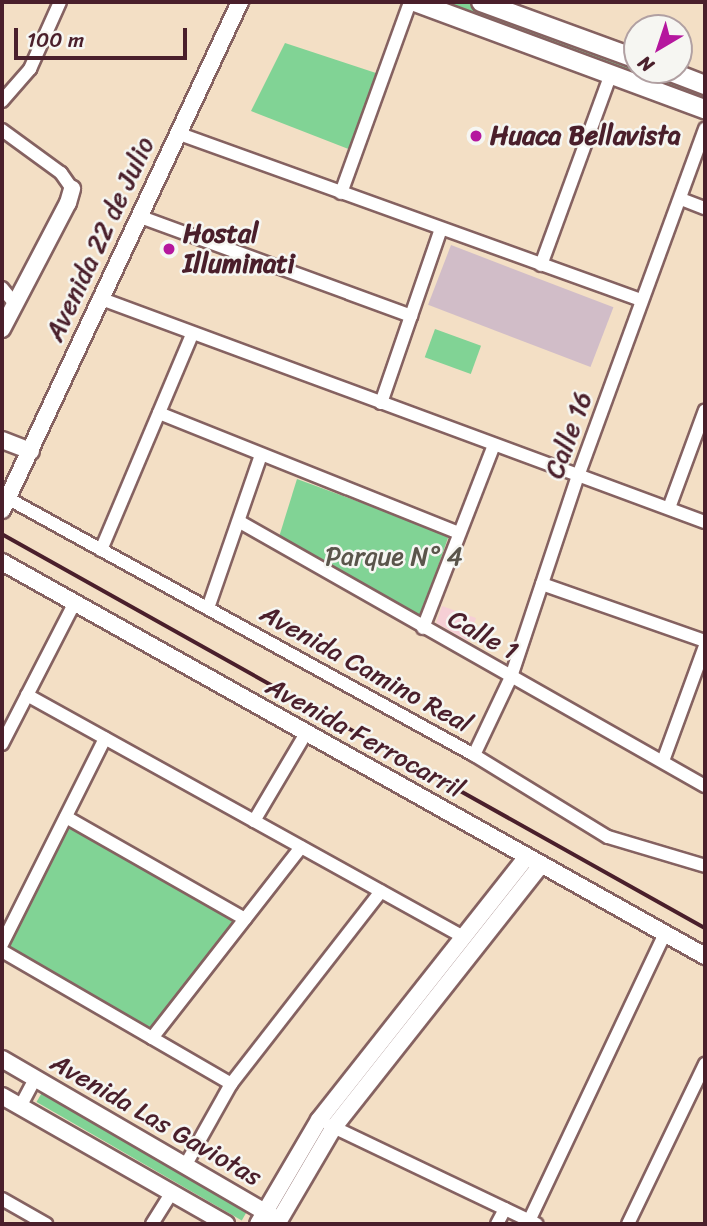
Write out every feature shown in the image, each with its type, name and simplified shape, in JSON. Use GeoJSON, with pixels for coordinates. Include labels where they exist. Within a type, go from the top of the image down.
{"type":"FeatureCollection","features":[{"type":"Feature","properties":{"kind":"main road"},"geometry":{"type":"LineString","coordinates":[[412,2],[705,109]]}},
{"type":"Feature","properties":{"kind":"main road"},"geometry":{"type":"LineString","coordinates":[[481,2],[623,55]]}},
{"type":"Feature","properties":{"kind":"street"},"geometry":{"type":"LineString","coordinates":[[2,101],[30,69],[60,2]]}},
{"type":"Feature","properties":{"kind":"street","name":"Avenida 22 de Julio"},"geometry":{"type":"LineString","coordinates":[[5,505],[99,298],[240,2]]}},
{"type":"Feature","properties":{"kind":"street"},"geometry":{"type":"LineString","coordinates":[[341,193],[412,2]]}},
{"type":"Feature","properties":{"kind":"street"},"geometry":{"type":"LineString","coordinates":[[541,265],[611,74]]}},
{"type":"Feature","properties":{"kind":"street","name":"Calle 16"},"geometry":{"type":"LineString","coordinates":[[474,755],[511,677],[578,475],[705,129]]}},
{"type":"Feature","properties":{"kind":"street"},"geometry":{"type":"LineString","coordinates":[[2,130],[61,173],[72,189],[68,203],[2,329]]}},
{"type":"Feature","properties":{"kind":"street"},"geometry":{"type":"LineString","coordinates":[[177,133],[642,300]]}},
{"type":"Feature","properties":{"kind":"street"},"geometry":{"type":"LineString","coordinates":[[681,199],[705,208]]}},
{"type":"Feature","properties":{"kind":"street"},"geometry":{"type":"LineString","coordinates":[[138,216],[411,316]]}},
{"type":"Feature","properties":{"kind":"street"},"geometry":{"type":"LineString","coordinates":[[381,403],[442,229]]}},
{"type":"Feature","properties":{"kind":"street"},"geometry":{"type":"LineString","coordinates":[[2,288],[15,304]]}},
{"type":"Feature","properties":{"kind":"street"},"geometry":{"type":"LineString","coordinates":[[99,298],[192,335],[705,522]]}},
{"type":"Feature","properties":{"kind":"street"},"geometry":{"type":"LineString","coordinates":[[101,550],[192,335]]}},
{"type":"Feature","properties":{"kind":"street"},"geometry":{"type":"LineString","coordinates":[[159,413],[459,533]]}},
{"type":"Feature","properties":{"kind":"street"},"geometry":{"type":"LineString","coordinates":[[668,508],[704,418]]}},
{"type":"Feature","properties":{"kind":"street"},"geometry":{"type":"LineString","coordinates":[[2,440],[31,451]]}},
{"type":"Feature","properties":{"kind":"street"},"geometry":{"type":"LineString","coordinates":[[423,628],[494,445]]}},
{"type":"Feature","properties":{"kind":"street"},"geometry":{"type":"LineString","coordinates":[[208,608],[261,455]]}},
{"type":"Feature","properties":{"kind":"street","name":"Avenida Camino Real"},"geometry":{"type":"LineString","coordinates":[[5,505],[101,550],[208,608],[474,755],[608,837],[705,866]]}},
{"type":"Feature","properties":{"kind":"street","name":"Calle 1"},"geometry":{"type":"LineString","coordinates":[[240,522],[705,786]]}},
{"type":"Feature","properties":{"kind":"street","name":"Avenida Ferrocarril"},"geometry":{"type":"LineString","coordinates":[[2,562],[705,956]]}},
{"type":"Feature","properties":{"kind":"street"},"geometry":{"type":"LineString","coordinates":[[542,584],[705,641]]}},
{"type":"Feature","properties":{"kind":"street"},"geometry":{"type":"LineString","coordinates":[[2,744],[75,602]]}},
{"type":"Feature","properties":{"kind":"street"},"geometry":{"type":"LineString","coordinates":[[663,761],[705,646]]}},
{"type":"Feature","properties":{"kind":"street"},"geometry":{"type":"LineString","coordinates":[[27,695],[464,937]]}},
{"type":"Feature","properties":{"kind":"street"},"geometry":{"type":"LineString","coordinates":[[254,821],[306,733]]}},
{"type":"Feature","properties":{"kind":"street"},"geometry":{"type":"LineString","coordinates":[[2,944],[105,738]]}},
{"type":"Feature","properties":{"kind":"street"},"geometry":{"type":"LineString","coordinates":[[66,817],[245,919]]}},
{"type":"Feature","properties":{"kind":"street"},"geometry":{"type":"LineString","coordinates":[[152,1038],[301,847]]}},
{"type":"Feature","properties":{"kind":"street"},"geometry":{"type":"LineString","coordinates":[[261,1218],[319,1120],[464,937],[534,861]]}},
{"type":"Feature","properties":{"kind":"street"},"geometry":{"type":"LineString","coordinates":[[281,1223],[334,1127],[534,861]]}},
{"type":"Feature","properties":{"kind":"street"},"geometry":{"type":"LineString","coordinates":[[185,1166],[231,1084],[381,891]]}},
{"type":"Feature","properties":{"kind":"street"},"geometry":{"type":"LineString","coordinates":[[319,1120],[533,1222],[665,933]]}},
{"type":"Feature","properties":{"kind":"street"},"geometry":{"type":"LineString","coordinates":[[2,951],[231,1084]]}},
{"type":"Feature","properties":{"kind":"street","name":"Avenida Las Gaviotas"},"geometry":{"type":"LineString","coordinates":[[2,1059],[185,1166],[261,1218],[281,1223]]}},
{"type":"Feature","properties":{"kind":"street"},"geometry":{"type":"LineString","coordinates":[[628,1224],[705,1064]]}},
{"type":"Feature","properties":{"kind":"street"},"geometry":{"type":"LineString","coordinates":[[20,1107],[35,1079]]}},
{"type":"Feature","properties":{"kind":"street"},"geometry":{"type":"LineString","coordinates":[[2,1096],[226,1224]]}},
{"type":"Feature","properties":{"kind":"street"},"geometry":{"type":"LineString","coordinates":[[152,1224],[171,1193]]}},
{"type":"Feature","properties":{"kind":"street"},"geometry":{"type":"LineString","coordinates":[[2,1199],[46,1224]]}},
{"type":"Feature","properties":{"kind":"street"},"geometry":{"type":"LineString","coordinates":[[497,1224],[505,1209]]}},
{"type":"Feature","properties":{"kind":"shaded area"},"geometry":{"type":"Polygon","coordinates":[[[451,245],[613,307],[591,367],[428,305],[451,245]]]}},
{"type":"Feature","properties":{"kind":"shaded area"},"geometry":{"type":"Polygon","coordinates":[[[442,606],[476,618],[468,641],[436,623],[442,606]]]}},
{"type":"Feature","properties":{"kind":"green space"},"geometry":{"type":"Polygon","coordinates":[[[438,2],[468,2],[623,58],[623,68],[438,2]]]}},
{"type":"Feature","properties":{"kind":"green space"},"geometry":{"type":"Polygon","coordinates":[[[285,43],[379,74],[351,150],[251,111],[285,43]]]}},
{"type":"Feature","properties":{"kind":"green space"},"geometry":{"type":"Polygon","coordinates":[[[693,83],[702,86],[698,95],[667,84],[693,83]]]}},
{"type":"Feature","properties":{"kind":"green space"},"geometry":{"type":"Polygon","coordinates":[[[435,329],[481,346],[471,374],[425,357],[435,329]]]}},
{"type":"Feature","properties":{"kind":"green space","name":"Parque N° 4"},"geometry":{"type":"Polygon","coordinates":[[[297,479],[449,535],[420,618],[279,537],[297,479]]]}},
{"type":"Feature","properties":{"kind":"green space"},"geometry":{"type":"Polygon","coordinates":[[[65,826],[72,826],[234,919],[235,923],[153,1028],[148,1029],[8,952],[7,945],[65,826]]]}},
{"type":"Feature","properties":{"kind":"green space"},"geometry":{"type":"Polygon","coordinates":[[[44,1089],[249,1208],[242,1220],[36,1102],[44,1089]]]}},
{"type":"Feature","properties":{"kind":"railway"},"geometry":{"type":"LineString","coordinates":[[2,534],[705,928]]}},
{"type":"Feature","properties":{"kind":"place","name":"Huaca Bellavista"},"geometry":{"type":"Point","coordinates":[476,136]}},
{"type":"Feature","properties":{"kind":"place","name":"Hostal Illuminati"},"geometry":{"type":"Point","coordinates":[169,249]}}]}
